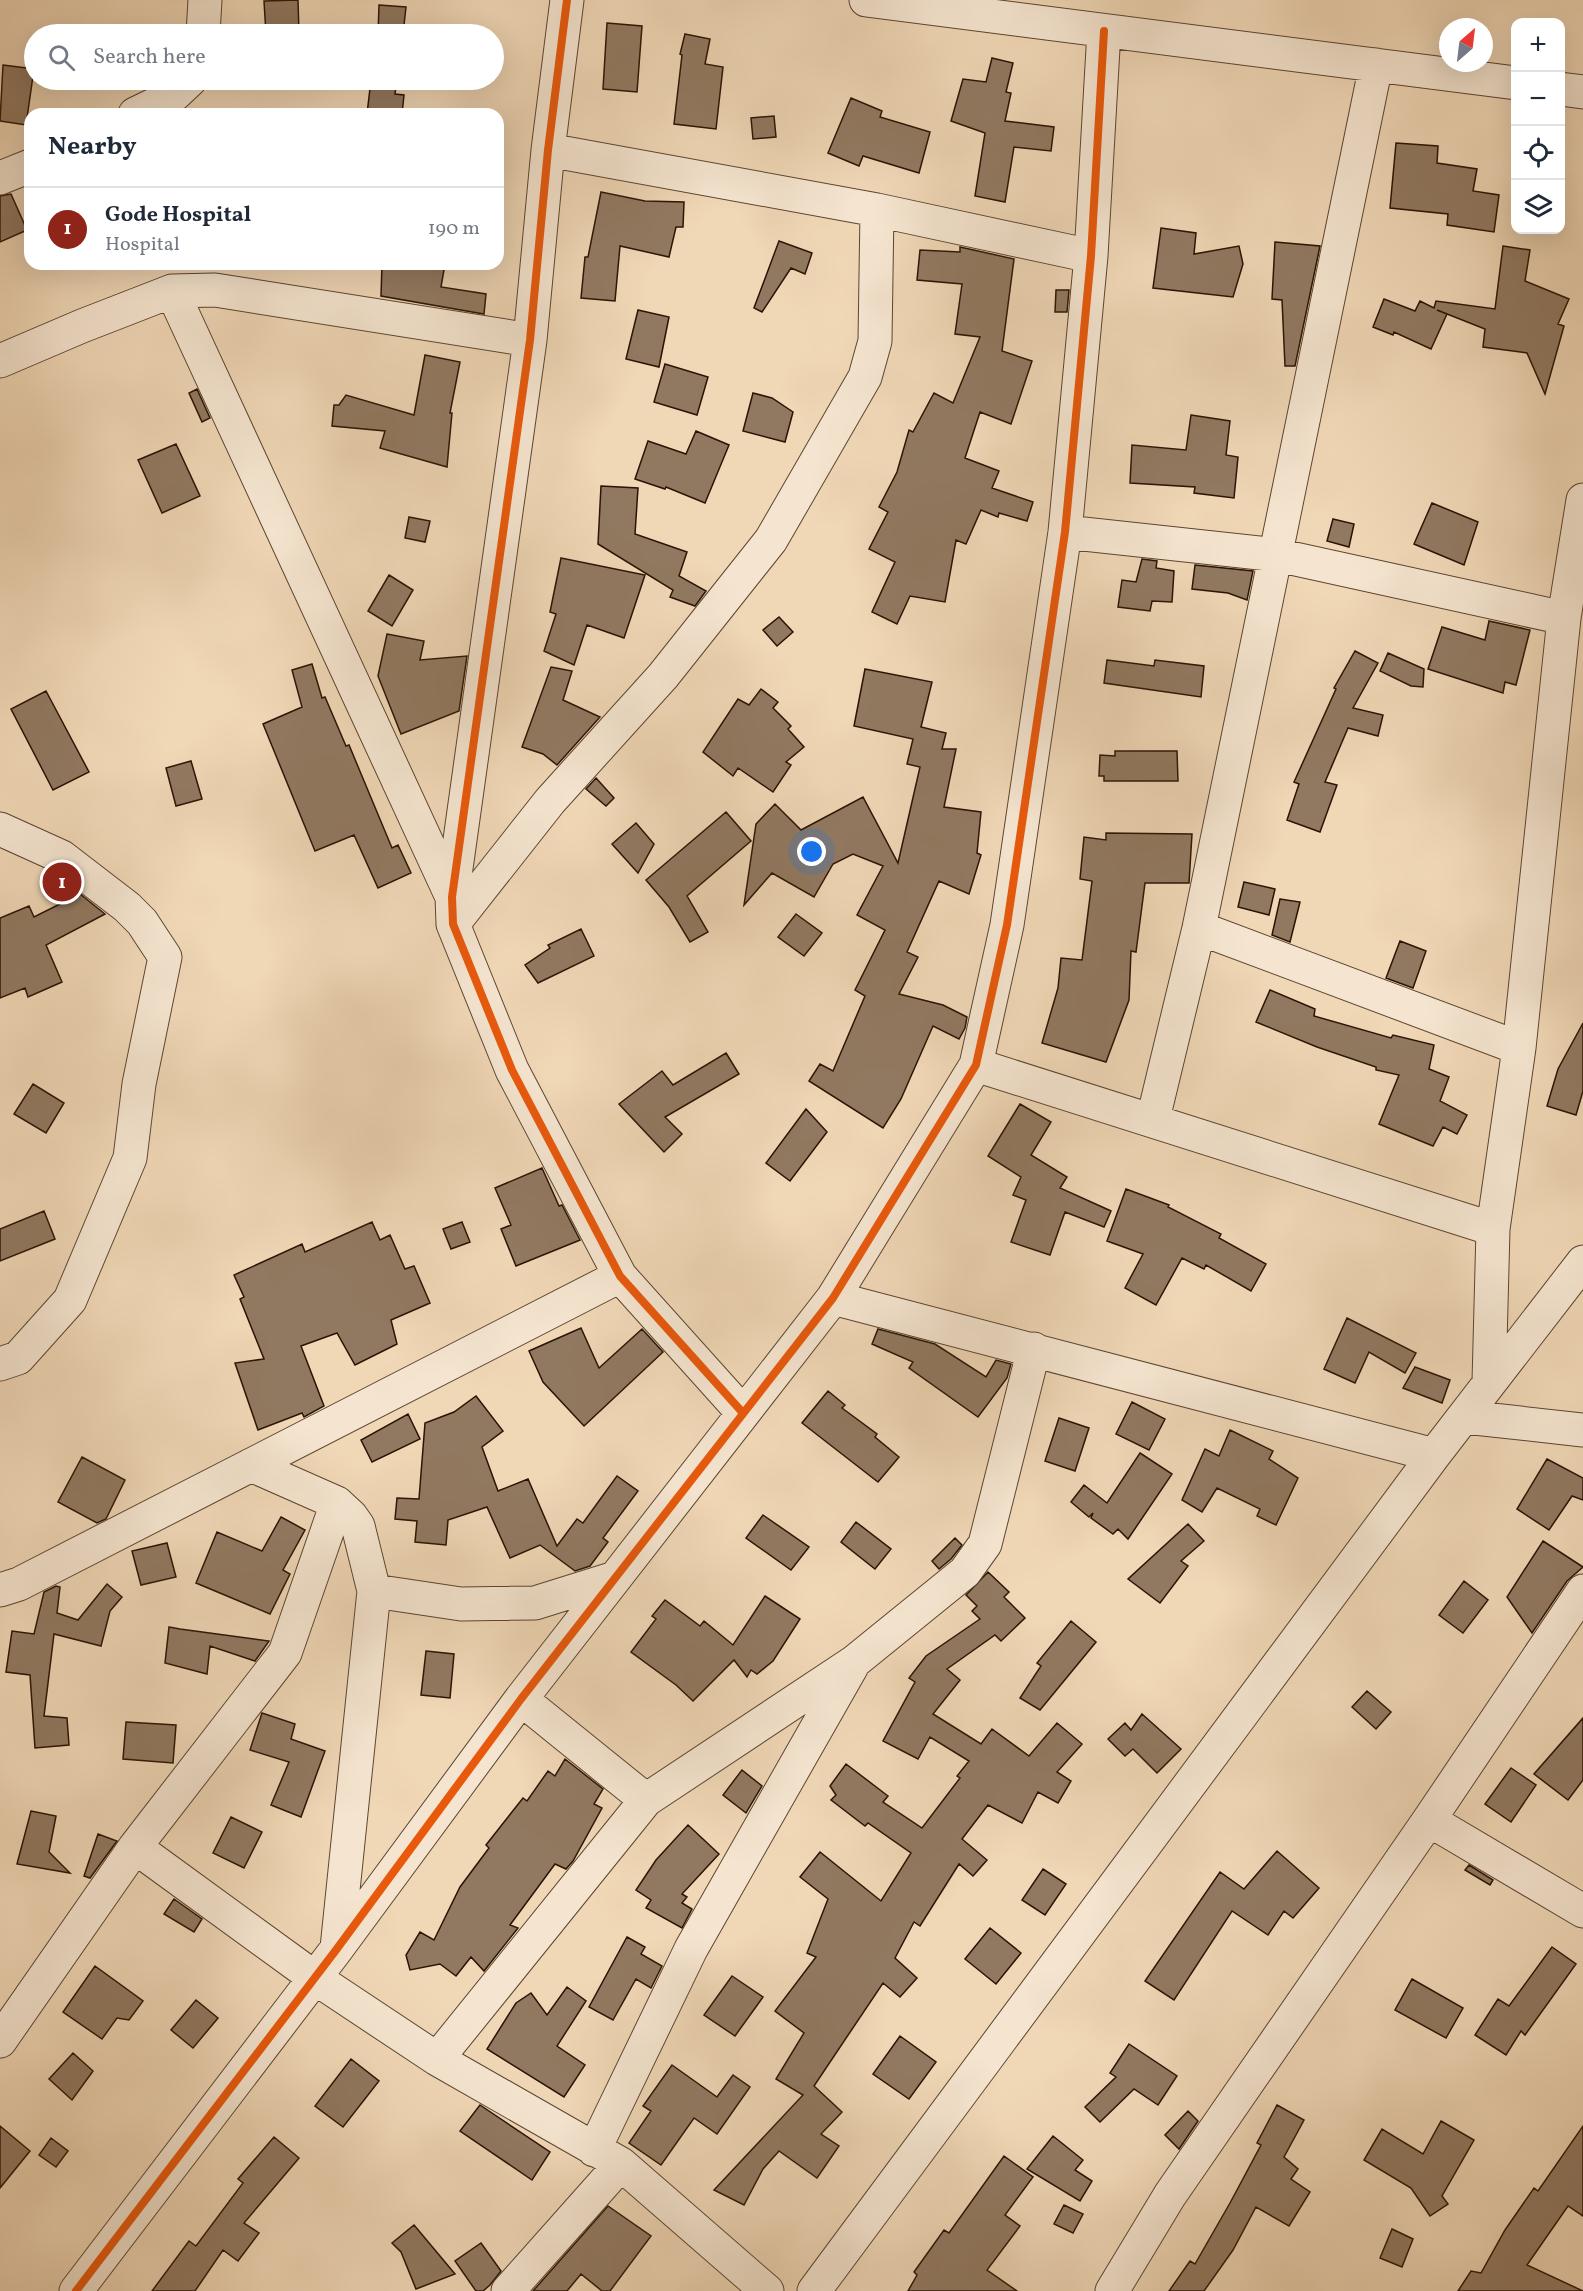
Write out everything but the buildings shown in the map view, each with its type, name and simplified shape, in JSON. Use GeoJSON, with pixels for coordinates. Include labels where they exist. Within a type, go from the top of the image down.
{"type":"FeatureCollection","features":[{"type":"Feature","properties":{"kind":"street"},"geometry":{"type":"LineString","coordinates":[[204,24],[205,0]]}},
{"type":"Feature","properties":{"kind":"street"},"geometry":{"type":"LineString","coordinates":[[453,911],[530,340],[548,150],[567,0]]}},
{"type":"Feature","properties":{"kind":"street"},"geometry":{"type":"LineString","coordinates":[[866,0],[1511,82]]}},
{"type":"Feature","properties":{"kind":"street"},"geometry":{"type":"LineString","coordinates":[[76,2291],[315,1978],[521,1699],[833,1298],[976,1065],[1007,925],[1065,532],[1091,256],[1104,30]]}},
{"type":"Feature","properties":{"kind":"street"},"geometry":{"type":"LineString","coordinates":[[1153,1119],[1199,928],[1376,65]]}},
{"type":"Feature","properties":{"kind":"street"},"geometry":{"type":"LineString","coordinates":[[147,108],[179,90]]}},
{"type":"Feature","properties":{"kind":"street"},"geometry":{"type":"LineString","coordinates":[[1565,90],[1583,92]]}},
{"type":"Feature","properties":{"kind":"street"},"geometry":{"type":"LineString","coordinates":[[548,150],[877,210],[1091,256]]}},
{"type":"Feature","properties":{"kind":"street"},"geometry":{"type":"LineString","coordinates":[[0,178],[24,168]]}},
{"type":"Feature","properties":{"kind":"street"},"geometry":{"type":"LineString","coordinates":[[453,911],[663,676],[771,540],[865,377],[875,341],[877,210]]}},
{"type":"Feature","properties":{"kind":"street"},"geometry":{"type":"LineString","coordinates":[[0,361],[81,326],[172,291],[215,290],[530,340]]}},
{"type":"Feature","properties":{"kind":"street"},"geometry":{"type":"LineString","coordinates":[[172,291],[453,911],[512,1070],[620,1276],[743,1413]]}},
{"type":"Feature","properties":{"kind":"street"},"geometry":{"type":"LineString","coordinates":[[1489,1382],[1493,1229],[1519,1048],[1564,618],[1583,500]]}},
{"type":"Feature","properties":{"kind":"street"},"geometry":{"type":"LineString","coordinates":[[1065,532],[1277,555],[1564,618]]}},
{"type":"Feature","properties":{"kind":"street"},"geometry":{"type":"LineString","coordinates":[[0,829],[62,857],[127,907],[142,922],[165,957],[139,1084],[130,1158],[70,1300],[18,1358],[0,1364]]}},
{"type":"Feature","properties":{"kind":"street"},"geometry":{"type":"LineString","coordinates":[[1199,928],[1519,1048]]}},
{"type":"Feature","properties":{"kind":"street"},"geometry":{"type":"LineString","coordinates":[[976,1065],[1153,1119],[1493,1229]]}},
{"type":"Feature","properties":{"kind":"street"},"geometry":{"type":"LineString","coordinates":[[814,2291],[1434,1455],[1583,1262]]}},
{"type":"Feature","properties":{"kind":"street"},"geometry":{"type":"LineString","coordinates":[[0,1590],[19,1584],[620,1276]]}},
{"type":"Feature","properties":{"kind":"street"},"geometry":{"type":"LineString","coordinates":[[833,1298],[1434,1455]]}},
{"type":"Feature","properties":{"kind":"street"},"geometry":{"type":"LineString","coordinates":[[437,2059],[646,1800],[854,1662],[965,1572],[986,1544],[1034,1349]]}},
{"type":"Feature","properties":{"kind":"street"},"geometry":{"type":"LineString","coordinates":[[1465,1417],[1583,1430]]}},
{"type":"Feature","properties":{"kind":"street"},"geometry":{"type":"LineString","coordinates":[[250,1465],[337,1503],[358,1526],[374,1591],[336,1950]]}},
{"type":"Feature","properties":{"kind":"street"},"geometry":{"type":"LineString","coordinates":[[0,2042],[135,1847],[285,1653],[337,1503]]}},
{"type":"Feature","properties":{"kind":"street"},"geometry":{"type":"LineString","coordinates":[[374,1591],[461,1604],[535,1603],[615,1578]]}},
{"type":"Feature","properties":{"kind":"street"},"geometry":{"type":"LineString","coordinates":[[1112,2291],[1170,2195],[1429,1820],[1583,1591]]}},
{"type":"Feature","properties":{"kind":"street"},"geometry":{"type":"LineString","coordinates":[[508,2291],[607,2157],[691,1948],[854,1662]]}},
{"type":"Feature","properties":{"kind":"street"},"geometry":{"type":"LineString","coordinates":[[521,1699],[646,1800]]}},
{"type":"Feature","properties":{"kind":"street"},"geometry":{"type":"LineString","coordinates":[[1429,1820],[1583,1911]]}},
{"type":"Feature","properties":{"kind":"street"},"geometry":{"type":"LineString","coordinates":[[135,1847],[315,1978],[437,2059],[607,2157],[768,2291]]}},
{"type":"Feature","properties":{"kind":"cycle path"},"geometry":{"type":"LineString","coordinates":[[567,0],[548,150],[530,340],[452,897],[453,924],[512,1070],[620,1276],[743,1413]]}},
{"type":"Feature","properties":{"kind":"cycle path"},"geometry":{"type":"LineString","coordinates":[[76,2291],[336,1950],[521,1699],[833,1298],[976,1065],[1007,925],[1065,532],[1091,256],[1104,31]]}},
{"type":"Feature","properties":{"kind":"place","name":"Gode Hospital"},"geometry":{"type":"Point","coordinates":[62,882]}}]}
